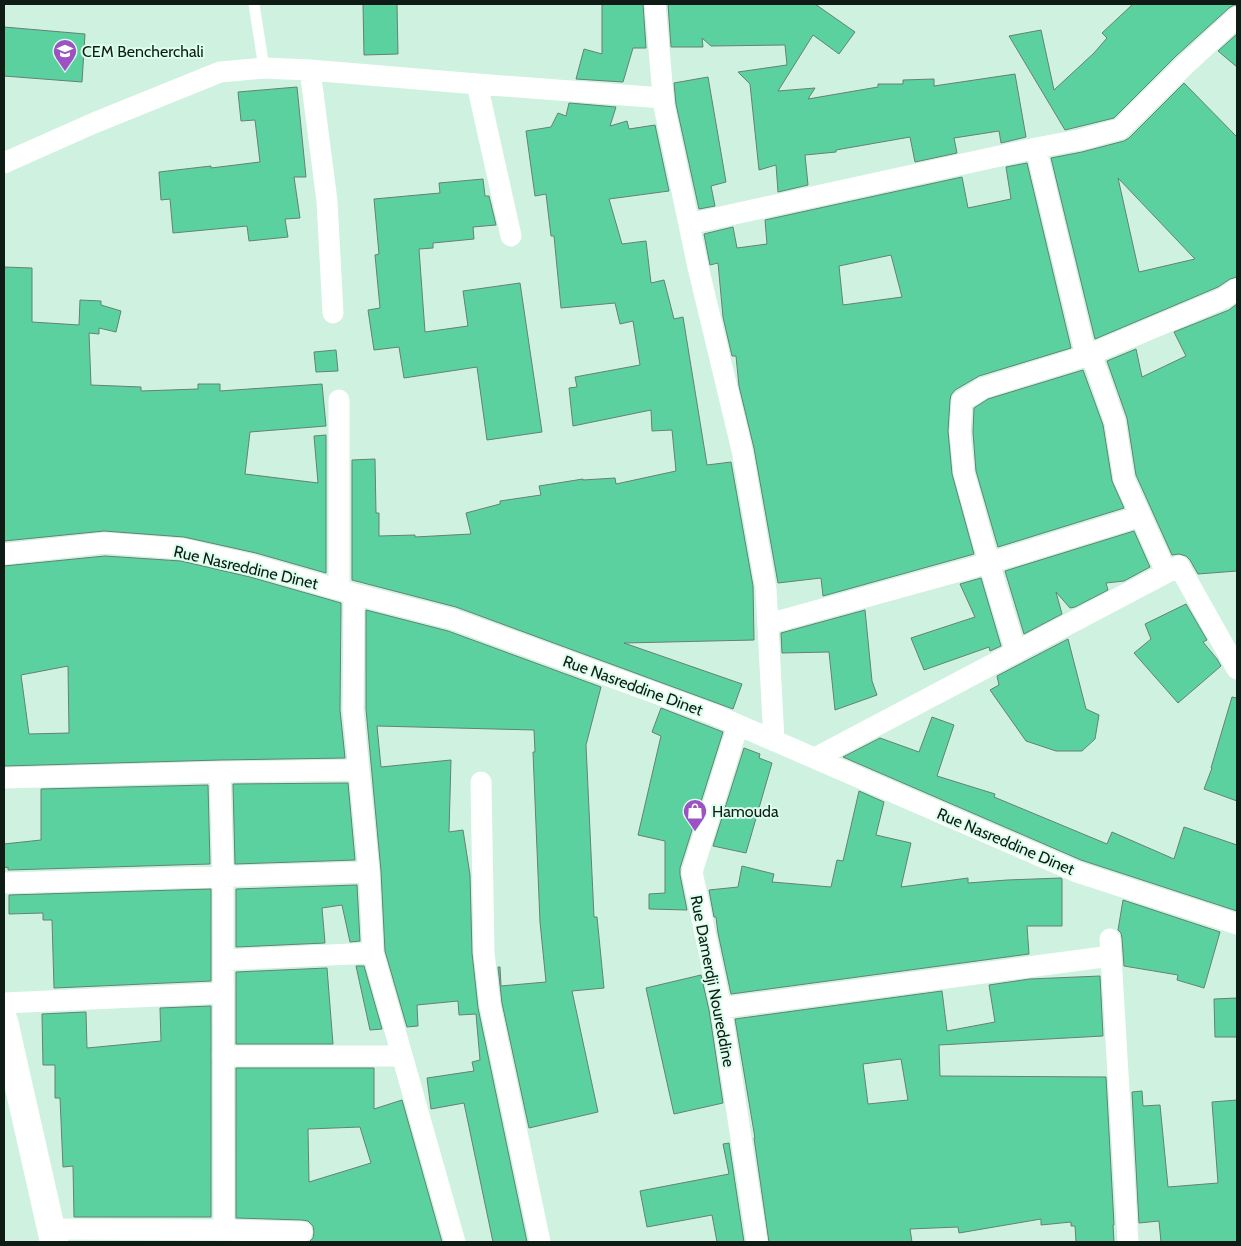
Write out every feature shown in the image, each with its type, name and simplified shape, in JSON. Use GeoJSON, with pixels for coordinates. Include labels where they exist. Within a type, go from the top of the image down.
{"type":"FeatureCollection","features":[{"type":"Feature","properties":{"kind":"main road"},"geometry":{"type":"LineString","coordinates":[[4,1021],[53,1236]]}},
{"type":"Feature","properties":{"kind":"street"},"geometry":{"type":"LineString","coordinates":[[655,4],[663,98],[688,224],[742,450],[766,589],[774,741]]}},
{"type":"Feature","properties":{"kind":"street"},"geometry":{"type":"LineString","coordinates":[[688,224],[1079,140],[1120,129],[1237,16]]}},
{"type":"Feature","properties":{"kind":"street"},"geometry":{"type":"LineString","coordinates":[[4,163],[94,123],[220,72],[264,68],[310,70],[663,98]]}},
{"type":"Feature","properties":{"kind":"street"},"geometry":{"type":"LineString","coordinates":[[310,70],[327,201],[332,314]]}},
{"type":"Feature","properties":{"kind":"street"},"geometry":{"type":"LineString","coordinates":[[477,84],[511,236]]}},
{"type":"Feature","properties":{"kind":"street"},"geometry":{"type":"LineString","coordinates":[[1036,148],[1089,355],[1115,422],[1124,479],[1166,572]]}},
{"type":"Feature","properties":{"kind":"street"},"geometry":{"type":"LineString","coordinates":[[1016,652],[964,473],[960,432],[962,401],[983,388],[1089,355],[1224,298],[1237,288]]}},
{"type":"Feature","properties":{"kind":"street"},"geometry":{"type":"LineString","coordinates":[[339,400],[346,592],[353,710],[369,872],[373,953],[456,1242]]}},
{"type":"Feature","properties":{"kind":"street"},"geometry":{"type":"LineString","coordinates":[[768,624],[989,563],[1141,516]]}},
{"type":"Feature","properties":{"kind":"street","name":"Rue Nasreddine Dinet"},"geometry":{"type":"LineString","coordinates":[[4,554],[105,543],[183,549],[253,565],[346,592],[452,619],[738,725],[1077,872],[1237,924]]}},
{"type":"Feature","properties":{"kind":"street"},"geometry":{"type":"LineString","coordinates":[[815,758],[1179,566],[1237,669]]}},
{"type":"Feature","properties":{"kind":"street","name":"Rue Damerdji Noureddine"},"geometry":{"type":"LineString","coordinates":[[738,725],[692,872],[721,1008],[757,1242]]}},
{"type":"Feature","properties":{"kind":"street"},"geometry":{"type":"LineString","coordinates":[[4,778],[359,770]]}},
{"type":"Feature","properties":{"kind":"street"},"geometry":{"type":"LineString","coordinates":[[220,772],[224,1230]]}},
{"type":"Feature","properties":{"kind":"street"},"geometry":{"type":"LineString","coordinates":[[482,782],[484,953],[490,1005],[540,1242]]}},
{"type":"Feature","properties":{"kind":"street"},"geometry":{"type":"LineString","coordinates":[[4,883],[369,872]]}},
{"type":"Feature","properties":{"kind":"street"},"geometry":{"type":"LineString","coordinates":[[721,1008],[1110,947],[1128,1242]]}},
{"type":"Feature","properties":{"kind":"street"},"geometry":{"type":"LineString","coordinates":[[223,960],[373,953]]}},
{"type":"Feature","properties":{"kind":"street"},"geometry":{"type":"LineString","coordinates":[[4,1003],[223,993]]}},
{"type":"Feature","properties":{"kind":"street"},"geometry":{"type":"LineString","coordinates":[[223,1056],[402,1056]]}},
{"type":"Feature","properties":{"kind":"street"},"geometry":{"type":"LineString","coordinates":[[53,1236],[224,1230],[302,1232]]}},
{"type":"Feature","properties":{"kind":"lane"},"geometry":{"type":"LineString","coordinates":[[254,4],[264,68]]}},
{"type":"Feature","properties":{"kind":"building"},"geometry":{"type":"Polygon","coordinates":[[[363,4],[397,4],[398,54],[364,55],[363,4]]]}},
{"type":"Feature","properties":{"kind":"building"},"geometry":{"type":"Polygon","coordinates":[[[602,4],[643,4],[646,48],[633,48],[623,82],[576,79],[584,49],[602,54],[602,4]]]}},
{"type":"Feature","properties":{"kind":"building"},"geometry":{"type":"Polygon","coordinates":[[[668,4],[815,4],[855,32],[839,54],[813,35],[778,91],[815,88],[808,99],[878,87],[878,84],[903,84],[903,80],[934,79],[934,86],[1015,74],[1026,137],[1001,143],[999,131],[954,138],[957,153],[915,162],[910,137],[836,150],[836,152],[805,155],[808,185],[778,192],[776,165],[759,170],[750,84],[738,72],[787,65],[785,45],[711,46],[702,38],[703,47],[671,47],[668,4]]]}},
{"type":"Feature","properties":{"kind":"building"},"geometry":{"type":"Polygon","coordinates":[[[1133,4],[1237,5],[1229,8],[1176,56],[1114,118],[1065,130],[1009,36],[1041,30],[1054,90],[1094,53],[1107,38],[1102,33],[1133,4]]]}},
{"type":"Feature","properties":{"kind":"building"},"geometry":{"type":"Polygon","coordinates":[[[4,27],[85,34],[82,82],[4,76],[4,27]]]}},
{"type":"Feature","properties":{"kind":"building"},"geometry":{"type":"Polygon","coordinates":[[[1237,34],[1237,67],[1218,51],[1237,34]]]}},
{"type":"Feature","properties":{"kind":"building"},"geometry":{"type":"Polygon","coordinates":[[[708,77],[726,182],[711,186],[715,206],[699,209],[676,104],[674,83],[708,77]]]}},
{"type":"Feature","properties":{"kind":"building"},"geometry":{"type":"Polygon","coordinates":[[[1184,83],[1237,137],[1237,277],[1218,287],[1095,339],[1051,158],[1082,152],[1129,138],[1184,83]],[[1118,178],[1139,272],[1195,259],[1118,178]]]}},
{"type":"Feature","properties":{"kind":"building"},"geometry":{"type":"Polygon","coordinates":[[[297,87],[306,177],[294,177],[300,218],[285,219],[288,237],[249,241],[247,226],[173,233],[170,199],[161,200],[159,172],[260,162],[255,120],[241,121],[238,92],[297,87]]]}},
{"type":"Feature","properties":{"kind":"building"},"geometry":{"type":"Polygon","coordinates":[[[569,103],[616,107],[610,126],[627,121],[629,129],[655,125],[669,191],[609,199],[622,244],[646,241],[651,283],[664,280],[674,319],[683,317],[707,465],[731,462],[753,586],[754,640],[624,643],[742,684],[733,709],[456,607],[352,580],[352,460],[375,459],[376,513],[379,513],[379,536],[415,535],[415,537],[471,534],[466,513],[500,504],[500,501],[541,495],[539,486],[583,479],[615,478],[616,484],[676,471],[672,430],[652,431],[651,410],[573,426],[569,388],[577,387],[575,377],[640,365],[633,321],[620,324],[615,303],[561,308],[554,236],[551,236],[546,194],[535,196],[526,131],[551,127],[558,113],[566,116],[569,103]]]}},
{"type":"Feature","properties":{"kind":"building"},"geometry":{"type":"Polygon","coordinates":[[[1027,163],[1071,348],[979,376],[955,390],[951,395],[948,431],[952,474],[974,554],[823,596],[821,578],[778,583],[754,448],[739,386],[736,356],[732,356],[723,317],[718,263],[710,265],[704,234],[733,227],[737,248],[767,244],[765,220],[962,177],[968,208],[1011,199],[1006,167],[1027,163]],[[891,255],[839,266],[843,305],[902,297],[891,255]]]}},
{"type":"Feature","properties":{"kind":"building"},"geometry":{"type":"Polygon","coordinates":[[[483,179],[485,196],[489,196],[496,225],[473,227],[474,239],[433,243],[433,248],[419,249],[425,332],[468,326],[463,291],[520,283],[542,432],[487,440],[477,367],[404,378],[399,347],[374,350],[368,310],[380,308],[375,255],[379,254],[374,199],[440,193],[439,183],[483,179]]]}},
{"type":"Feature","properties":{"kind":"building"},"geometry":{"type":"Polygon","coordinates":[[[4,267],[32,268],[32,322],[79,325],[80,300],[101,301],[101,305],[121,311],[116,332],[99,328],[99,334],[89,333],[91,385],[141,387],[141,391],[198,389],[198,384],[220,384],[220,391],[322,384],[326,426],[250,432],[245,474],[318,483],[314,436],[326,435],[326,573],[256,553],[184,537],[104,531],[4,541],[4,267]]]}},
{"type":"Feature","properties":{"kind":"building"},"geometry":{"type":"Polygon","coordinates":[[[1237,304],[1237,571],[1198,574],[1186,556],[1172,555],[1136,475],[1127,418],[1107,361],[1136,349],[1142,377],[1186,356],[1174,332],[1229,310],[1237,304]]]}},
{"type":"Feature","properties":{"kind":"building"},"geometry":{"type":"Polygon","coordinates":[[[336,350],[338,371],[316,372],[314,352],[336,350]]]}},
{"type":"Feature","properties":{"kind":"building"},"geometry":{"type":"Polygon","coordinates":[[[1083,370],[1103,425],[1112,481],[1124,508],[998,547],[976,471],[973,432],[974,408],[988,399],[1083,370]]]}},
{"type":"Feature","properties":{"kind":"building"},"geometry":{"type":"Polygon","coordinates":[[[1134,531],[1150,567],[1124,581],[1106,583],[1108,590],[1075,607],[1070,608],[1056,592],[1062,614],[1024,634],[1005,571],[1134,531]]]}},
{"type":"Feature","properties":{"kind":"building"},"geometry":{"type":"Polygon","coordinates":[[[105,556],[181,561],[250,577],[341,603],[340,710],[345,758],[4,766],[4,566],[105,556]],[[68,666],[21,675],[29,734],[69,733],[68,666]]]}},
{"type":"Feature","properties":{"kind":"building"},"geometry":{"type":"Polygon","coordinates":[[[981,578],[1001,646],[990,651],[989,647],[924,670],[911,638],[975,617],[960,584],[981,578]]]}},
{"type":"Feature","properties":{"kind":"building"},"geometry":{"type":"Polygon","coordinates":[[[1186,604],[1207,640],[1203,642],[1221,666],[1178,703],[1134,653],[1151,639],[1145,624],[1186,604]]]}},
{"type":"Feature","properties":{"kind":"building"},"geometry":{"type":"Polygon","coordinates":[[[366,610],[448,631],[601,687],[586,745],[594,917],[597,917],[604,988],[572,991],[598,1112],[529,1128],[502,1003],[498,967],[500,967],[501,986],[546,982],[540,922],[533,752],[535,752],[534,730],[377,726],[381,767],[451,760],[449,832],[463,830],[470,875],[472,953],[478,1008],[527,1242],[493,1242],[464,1103],[431,1109],[427,1078],[474,1071],[472,1062],[480,1060],[476,1014],[459,1015],[458,1001],[417,1005],[418,1026],[407,1027],[385,951],[381,871],[366,709],[366,610]]]}},
{"type":"Feature","properties":{"kind":"building"},"geometry":{"type":"Polygon","coordinates":[[[865,610],[872,681],[877,695],[835,710],[829,652],[782,653],[781,633],[865,610]]]}},
{"type":"Feature","properties":{"kind":"building"},"geometry":{"type":"Polygon","coordinates":[[[1068,639],[1086,709],[1099,715],[1095,739],[1082,751],[1056,751],[1026,741],[990,690],[999,685],[997,676],[1068,639]]]}},
{"type":"Feature","properties":{"kind":"building"},"geometry":{"type":"Polygon","coordinates":[[[1232,697],[1237,698],[1237,801],[1204,789],[1212,768],[1232,697]]]}},
{"type":"Feature","properties":{"kind":"building"},"geometry":{"type":"Polygon","coordinates":[[[661,708],[723,732],[680,868],[687,910],[649,909],[649,894],[665,893],[665,841],[638,835],[661,736],[652,732],[661,708]]]}},
{"type":"Feature","properties":{"kind":"building"},"geometry":{"type":"Polygon","coordinates":[[[932,717],[954,725],[937,776],[995,794],[994,797],[1107,844],[1112,832],[1174,859],[1184,827],[1237,845],[1237,911],[1081,860],[843,757],[880,738],[919,752],[932,717]]]}},
{"type":"Feature","properties":{"kind":"building"},"geometry":{"type":"Polygon","coordinates":[[[744,748],[760,754],[759,758],[772,763],[746,853],[713,846],[744,748]]]}},
{"type":"Feature","properties":{"kind":"building"},"geometry":{"type":"Polygon","coordinates":[[[348,783],[355,860],[235,864],[233,784],[348,783]]]}},
{"type":"Feature","properties":{"kind":"building"},"geometry":{"type":"Polygon","coordinates":[[[208,785],[210,864],[8,870],[8,867],[4,868],[4,844],[41,840],[41,789],[208,785]]]}},
{"type":"Feature","properties":{"kind":"building"},"geometry":{"type":"Polygon","coordinates":[[[859,791],[884,802],[876,835],[911,843],[901,887],[968,878],[968,883],[1061,878],[1062,926],[1027,926],[1029,954],[731,994],[709,890],[738,887],[742,866],[774,874],[772,882],[831,887],[837,860],[843,861],[859,791]]]}},
{"type":"Feature","properties":{"kind":"building"},"geometry":{"type":"Polygon","coordinates":[[[357,885],[360,941],[350,942],[342,905],[322,908],[325,943],[236,947],[236,889],[357,885]]]}},
{"type":"Feature","properties":{"kind":"building"},"geometry":{"type":"Polygon","coordinates":[[[211,889],[211,981],[54,988],[52,920],[43,920],[43,913],[9,914],[9,895],[211,889]]]}},
{"type":"Feature","properties":{"kind":"building"},"geometry":{"type":"Polygon","coordinates":[[[1123,900],[1220,932],[1204,988],[1177,980],[1178,975],[1124,966],[1122,938],[1118,930],[1123,900]]]}},
{"type":"Feature","properties":{"kind":"building"},"geometry":{"type":"Polygon","coordinates":[[[356,966],[364,966],[382,1029],[370,1030],[356,966]]]}},
{"type":"Feature","properties":{"kind":"building"},"geometry":{"type":"Polygon","coordinates":[[[327,968],[333,1044],[236,1044],[236,972],[327,968]]]}},
{"type":"Feature","properties":{"kind":"building"},"geometry":{"type":"Polygon","coordinates":[[[701,975],[709,1010],[723,1103],[674,1114],[646,988],[701,975]]]}},
{"type":"Feature","properties":{"kind":"building"},"geometry":{"type":"Polygon","coordinates":[[[1100,976],[1103,1036],[939,1045],[940,1076],[1106,1077],[1114,1242],[1076,1242],[1075,1226],[1071,1226],[1071,1222],[1041,1225],[1041,1219],[959,1233],[958,1227],[910,1229],[912,1242],[769,1242],[755,1138],[735,1019],[942,991],[947,1031],[995,1022],[989,985],[1030,979],[1100,976]],[[901,1059],[863,1064],[868,1104],[908,1100],[901,1059]]]}},
{"type":"Feature","properties":{"kind":"building"},"geometry":{"type":"Polygon","coordinates":[[[1237,998],[1237,1037],[1215,1037],[1214,999],[1237,998]]]}},
{"type":"Feature","properties":{"kind":"building"},"geometry":{"type":"Polygon","coordinates":[[[211,1006],[211,1217],[74,1217],[73,1166],[63,1167],[60,1098],[55,1098],[55,1065],[43,1065],[42,1014],[86,1012],[87,1048],[161,1041],[160,1008],[211,1006]]]}},
{"type":"Feature","properties":{"kind":"building"},"geometry":{"type":"Polygon","coordinates":[[[236,1068],[374,1068],[374,1109],[402,1100],[442,1242],[309,1242],[313,1238],[314,1232],[313,1226],[308,1221],[236,1218],[236,1068]],[[360,1127],[308,1129],[309,1182],[371,1163],[360,1127]]]}},
{"type":"Feature","properties":{"kind":"building"},"geometry":{"type":"Polygon","coordinates":[[[1142,1091],[1143,1106],[1160,1105],[1168,1187],[1218,1183],[1212,1102],[1237,1100],[1237,1242],[1161,1242],[1159,1221],[1139,1223],[1132,1092],[1142,1091]]]}},
{"type":"Feature","properties":{"kind":"building"},"geometry":{"type":"Polygon","coordinates":[[[729,1143],[744,1242],[717,1242],[712,1215],[647,1227],[640,1191],[729,1174],[723,1144],[729,1143]]]}},
{"type":"Feature","properties":{"kind":"place","name":"CEM Bencherchali"},"geometry":{"type":"Point","coordinates":[65,72]}},
{"type":"Feature","properties":{"kind":"place","name":"Hamouda"},"geometry":{"type":"Point","coordinates":[695,832]}}]}
